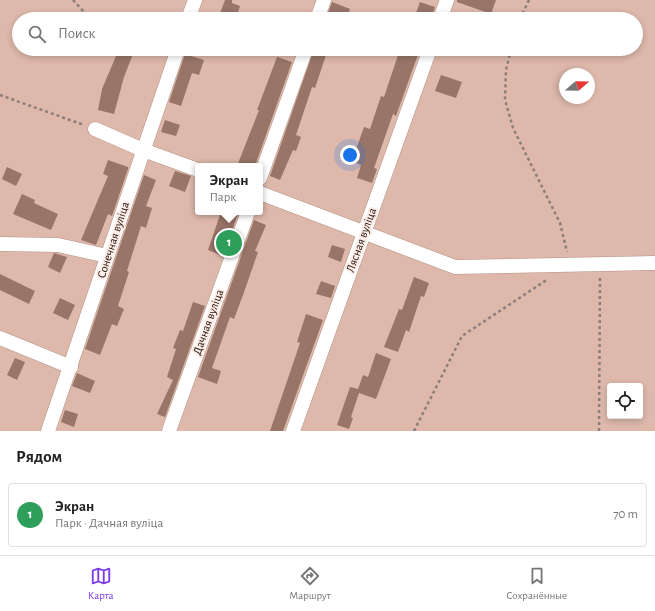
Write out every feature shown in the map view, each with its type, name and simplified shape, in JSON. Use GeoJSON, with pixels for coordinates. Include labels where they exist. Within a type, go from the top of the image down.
{"type":"FeatureCollection","features":[{"type":"Feature","properties":{"kind":"street"},"geometry":{"type":"LineString","coordinates":[[191,12],[195,0]]}},
{"type":"Feature","properties":{"kind":"street"},"geometry":{"type":"LineString","coordinates":[[320,12],[324,0]]}},
{"type":"Feature","properties":{"kind":"street"},"geometry":{"type":"LineString","coordinates":[[443,12],[447,0]]}},
{"type":"Feature","properties":{"kind":"street","name":"Сонечная вуліца"},"geometry":{"type":"LineString","coordinates":[[48,431],[176,56]]}},
{"type":"Feature","properties":{"kind":"street"},"geometry":{"type":"LineString","coordinates":[[263,170],[304,56]]}},
{"type":"Feature","properties":{"kind":"street","name":"Лясная вуліца"},"geometry":{"type":"LineString","coordinates":[[293,431],[427,56]]}},
{"type":"Feature","properties":{"kind":"street"},"geometry":{"type":"LineString","coordinates":[[95,129],[143,150],[195,169]]}},
{"type":"Feature","properties":{"kind":"street"},"geometry":{"type":"LineString","coordinates":[[263,194],[455,267],[655,263]]}},
{"type":"Feature","properties":{"kind":"street","name":"Дачная вуліца"},"geometry":{"type":"LineString","coordinates":[[169,431],[247,215]]}},
{"type":"Feature","properties":{"kind":"street"},"geometry":{"type":"LineString","coordinates":[[0,244],[58,245],[108,256]]}},
{"type":"Feature","properties":{"kind":"street"},"geometry":{"type":"LineString","coordinates":[[0,338],[70,367]]}},
{"type":"Feature","properties":{"kind":"path"},"geometry":{"type":"LineString","coordinates":[[73,0],[84,12]]}},
{"type":"Feature","properties":{"kind":"path"},"geometry":{"type":"LineString","coordinates":[[523,12],[529,0]]}},
{"type":"Feature","properties":{"kind":"path"},"geometry":{"type":"LineString","coordinates":[[509,56],[506,70],[505,100],[513,128],[560,223],[570,264]]}},
{"type":"Feature","properties":{"kind":"path"},"geometry":{"type":"LineString","coordinates":[[0,95],[95,129]]}},
{"type":"Feature","properties":{"kind":"path"},"geometry":{"type":"LineString","coordinates":[[599,431],[600,264]]}},
{"type":"Feature","properties":{"kind":"path"},"geometry":{"type":"LineString","coordinates":[[414,431],[462,336],[551,277]]}},
{"type":"Feature","properties":{"kind":"shaded area"},"geometry":{"type":"Polygon","coordinates":[[[0,0],[655,0],[655,431],[0,431],[0,0]]]}},
{"type":"Feature","properties":{"kind":"building"},"geometry":{"type":"Polygon","coordinates":[[[225,0],[232,0],[232,3],[240,6],[238,12],[220,12],[225,0]]]}},
{"type":"Feature","properties":{"kind":"building"},"geometry":{"type":"Polygon","coordinates":[[[457,0],[496,0],[492,12],[485,12],[457,2],[457,0]]]}},
{"type":"Feature","properties":{"kind":"building"},"geometry":{"type":"Polygon","coordinates":[[[332,2],[350,9],[349,12],[328,12],[332,2]]]}},
{"type":"Feature","properties":{"kind":"building"},"geometry":{"type":"Polygon","coordinates":[[[420,2],[435,7],[433,12],[416,12],[420,2]]]}},
{"type":"Feature","properties":{"kind":"building"},"geometry":{"type":"Polygon","coordinates":[[[116,56],[132,56],[124,77],[114,114],[98,110],[102,89],[116,56]]]}},
{"type":"Feature","properties":{"kind":"building"},"geometry":{"type":"Polygon","coordinates":[[[184,56],[191,56],[204,60],[199,75],[192,73],[181,106],[169,102],[184,56]]]}},
{"type":"Feature","properties":{"kind":"building"},"geometry":{"type":"Polygon","coordinates":[[[312,56],[326,56],[315,88],[312,87],[296,135],[301,137],[296,151],[293,150],[280,180],[270,176],[312,56]]]}},
{"type":"Feature","properties":{"kind":"building"},"geometry":{"type":"Polygon","coordinates":[[[398,56],[417,56],[396,116],[393,114],[374,168],[377,169],[372,183],[357,178],[361,165],[352,161],[364,127],[370,129],[381,96],[384,97],[398,56]]]}},
{"type":"Feature","properties":{"kind":"building"},"geometry":{"type":"Polygon","coordinates":[[[277,57],[292,62],[256,163],[238,163],[259,110],[257,110],[277,57]]]}},
{"type":"Feature","properties":{"kind":"building"},"geometry":{"type":"Polygon","coordinates":[[[441,75],[462,82],[456,98],[435,91],[441,75]]]}},
{"type":"Feature","properties":{"kind":"building"},"geometry":{"type":"Polygon","coordinates":[[[165,120],[180,125],[176,136],[161,132],[165,120]]]}},
{"type":"Feature","properties":{"kind":"building"},"geometry":{"type":"Polygon","coordinates":[[[108,160],[128,167],[128,169],[112,216],[108,214],[96,245],[81,240],[108,176],[103,174],[108,160]]]}},
{"type":"Feature","properties":{"kind":"building"},"geometry":{"type":"Polygon","coordinates":[[[7,167],[22,174],[16,186],[2,179],[7,167]]]}},
{"type":"Feature","properties":{"kind":"building"},"geometry":{"type":"Polygon","coordinates":[[[175,171],[191,176],[185,192],[169,186],[175,171]]]}},
{"type":"Feature","properties":{"kind":"building"},"geometry":{"type":"Polygon","coordinates":[[[144,175],[156,180],[146,206],[152,208],[146,228],[141,226],[127,271],[129,272],[118,306],[124,309],[117,326],[112,324],[100,355],[85,349],[144,175]]]}},
{"type":"Feature","properties":{"kind":"building"},"geometry":{"type":"Polygon","coordinates":[[[22,194],[35,200],[34,203],[58,214],[51,230],[13,214],[22,194]]]}},
{"type":"Feature","properties":{"kind":"building"},"geometry":{"type":"Polygon","coordinates":[[[220,215],[238,215],[223,256],[208,250],[220,215]]]}},
{"type":"Feature","properties":{"kind":"building"},"geometry":{"type":"Polygon","coordinates":[[[254,220],[266,225],[255,251],[258,252],[234,319],[230,317],[212,368],[221,371],[217,384],[198,377],[254,220]]]}},
{"type":"Feature","properties":{"kind":"building"},"geometry":{"type":"Polygon","coordinates":[[[332,245],[345,249],[341,262],[328,257],[332,245]]]}},
{"type":"Feature","properties":{"kind":"building"},"geometry":{"type":"Polygon","coordinates":[[[54,253],[67,257],[60,273],[48,267],[54,253]]]}},
{"type":"Feature","properties":{"kind":"building"},"geometry":{"type":"Polygon","coordinates":[[[0,274],[35,291],[29,304],[0,290],[0,274]]]}},
{"type":"Feature","properties":{"kind":"building"},"geometry":{"type":"Polygon","coordinates":[[[414,277],[429,283],[424,297],[421,296],[409,332],[406,330],[398,352],[384,347],[399,309],[402,310],[414,277]]]}},
{"type":"Feature","properties":{"kind":"building"},"geometry":{"type":"Polygon","coordinates":[[[321,281],[335,286],[331,298],[316,294],[321,281]]]}},
{"type":"Feature","properties":{"kind":"building"},"geometry":{"type":"Polygon","coordinates":[[[60,298],[75,305],[68,320],[53,313],[60,298]]]}},
{"type":"Feature","properties":{"kind":"building"},"geometry":{"type":"Polygon","coordinates":[[[193,302],[205,306],[165,417],[157,414],[173,380],[167,377],[176,349],[173,348],[180,330],[183,331],[193,302]]]}},
{"type":"Feature","properties":{"kind":"building"},"geometry":{"type":"Polygon","coordinates":[[[306,314],[323,320],[283,431],[270,431],[300,343],[297,342],[306,314]]]}},
{"type":"Feature","properties":{"kind":"building"},"geometry":{"type":"Polygon","coordinates":[[[376,353],[391,359],[376,399],[359,393],[351,417],[353,418],[349,429],[337,425],[350,387],[358,389],[363,375],[368,377],[376,353]]]}},
{"type":"Feature","properties":{"kind":"building"},"geometry":{"type":"Polygon","coordinates":[[[15,358],[25,362],[17,380],[7,375],[15,358]]]}},
{"type":"Feature","properties":{"kind":"building"},"geometry":{"type":"Polygon","coordinates":[[[77,373],[95,381],[90,393],[72,386],[77,373]]]}},
{"type":"Feature","properties":{"kind":"building"},"geometry":{"type":"Polygon","coordinates":[[[65,410],[78,414],[74,427],[61,422],[65,410]]]}},
{"type":"Feature","properties":{"kind":"place","name":"Экран"},"geometry":{"type":"Point","coordinates":[229,243]}}]}
